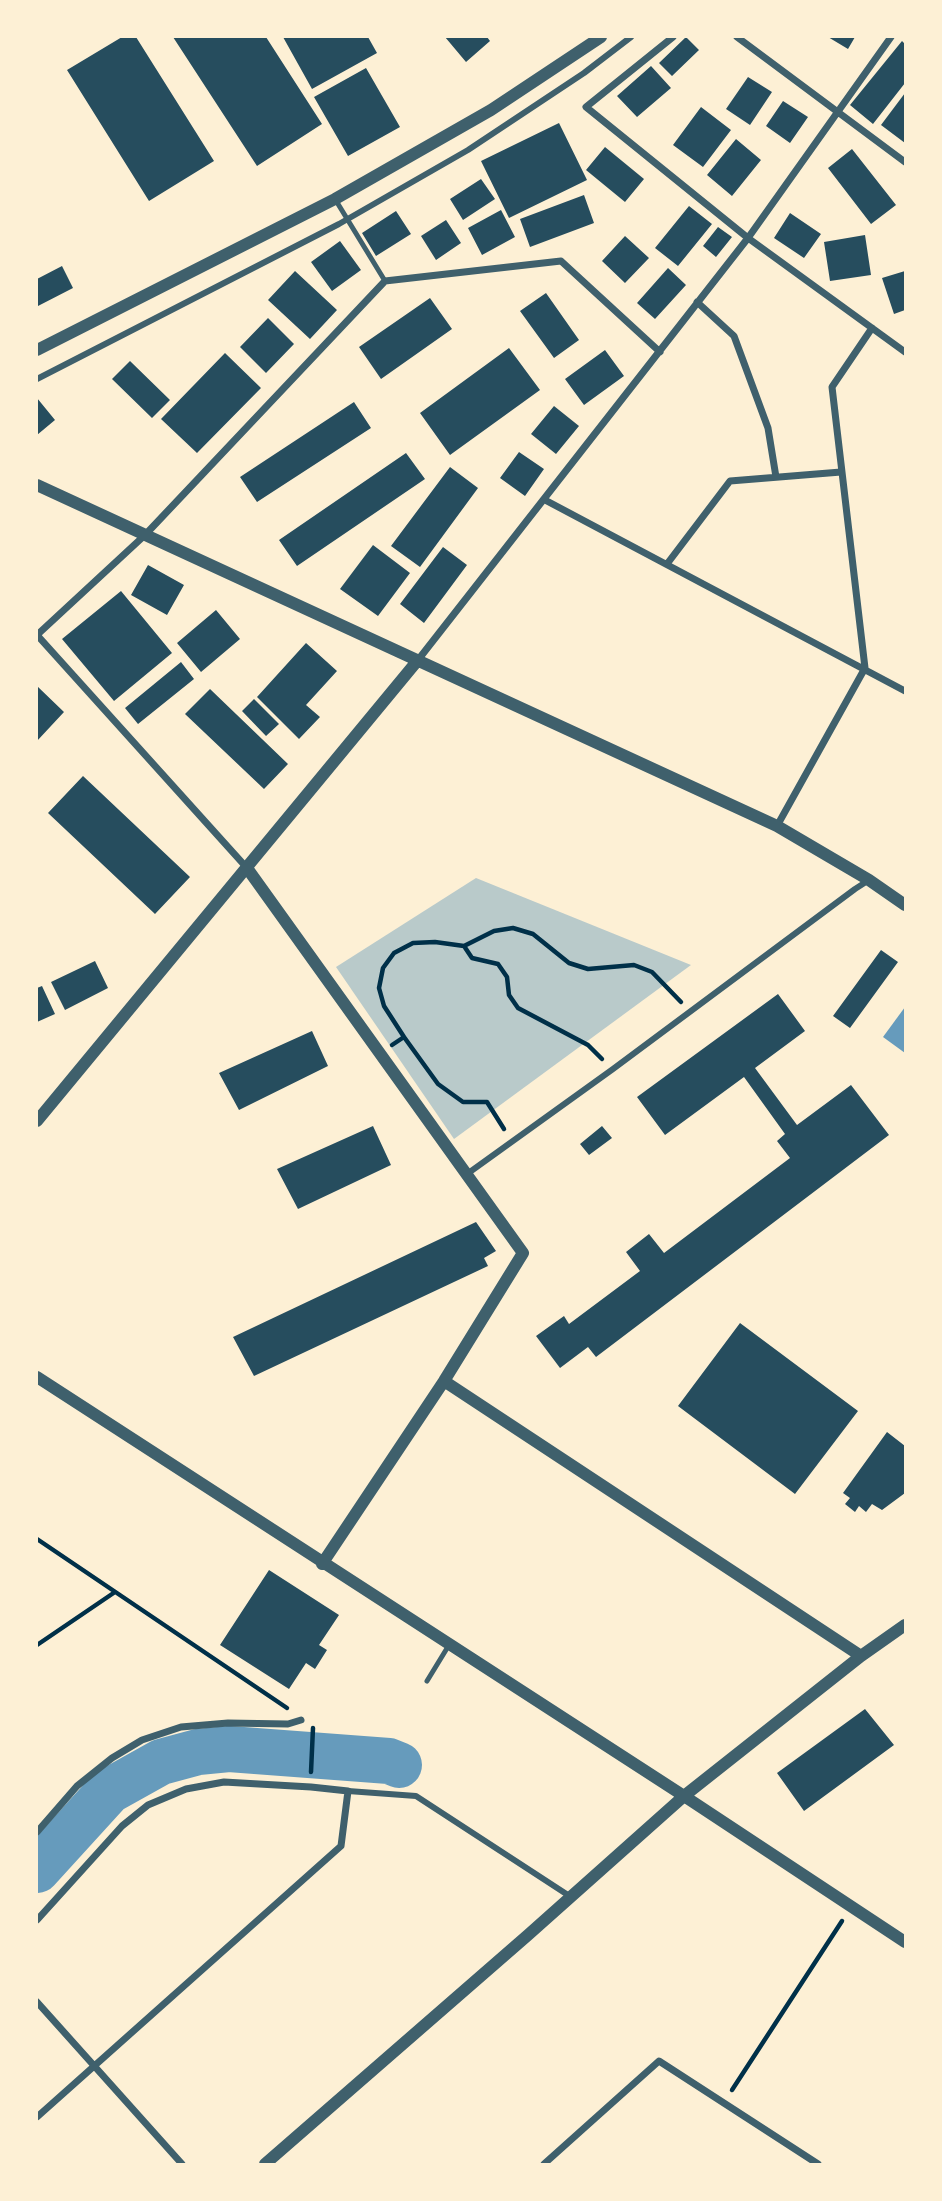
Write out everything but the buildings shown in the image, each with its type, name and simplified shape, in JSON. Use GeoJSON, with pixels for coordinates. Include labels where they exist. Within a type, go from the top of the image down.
{"type":"FeatureCollection","features":[{"type":"Feature","properties":{"kind":"street"},"geometry":{"type":"LineString","coordinates":[[37,380],[347,219],[468,150],[584,73],[631,37]]}},
{"type":"Feature","properties":{"kind":"street"},"geometry":{"type":"LineString","coordinates":[[673,37],[586,107],[748,238],[905,352]]}},
{"type":"Feature","properties":{"kind":"street"},"geometry":{"type":"LineString","coordinates":[[737,37],[905,162]]}},
{"type":"Feature","properties":{"kind":"street"},"geometry":{"type":"LineString","coordinates":[[37,1121],[418,660],[545,500],[748,238],[891,37]]}},
{"type":"Feature","properties":{"kind":"street"},"geometry":{"type":"LineString","coordinates":[[37,350],[335,199],[491,110],[594,38]]}},
{"type":"Feature","properties":{"kind":"street"},"geometry":{"type":"LineString","coordinates":[[323,1564],[444,1381],[523,1253],[247,868],[37,635],[145,535],[385,281],[561,261],[660,352]]}},
{"type":"Feature","properties":{"kind":"street"},"geometry":{"type":"LineString","coordinates":[[697,302],[734,336],[768,428],[776,477]]}},
{"type":"Feature","properties":{"kind":"street"},"geometry":{"type":"LineString","coordinates":[[777,826],[865,668],[832,387],[872,328]]}},
{"type":"Feature","properties":{"kind":"street"},"geometry":{"type":"LineString","coordinates":[[667,564],[730,481],[841,472]]}},
{"type":"Feature","properties":{"kind":"street"},"geometry":{"type":"LineString","coordinates":[[37,485],[777,826],[869,880],[905,905]]}},
{"type":"Feature","properties":{"kind":"street"},"geometry":{"type":"LineString","coordinates":[[545,500],[905,691]]}},
{"type":"Feature","properties":{"kind":"street"},"geometry":{"type":"LineString","coordinates":[[467,1174],[869,880]]}},
{"type":"Feature","properties":{"kind":"street"},"geometry":{"type":"LineString","coordinates":[[37,1377],[905,1942]]}},
{"type":"Feature","properties":{"kind":"street"},"geometry":{"type":"LineString","coordinates":[[444,1381],[861,1656]]}},
{"type":"Feature","properties":{"kind":"street"},"geometry":{"type":"LineString","coordinates":[[265,2164],[684,1796],[861,1656],[905,1625]]}},
{"type":"Feature","properties":{"kind":"street"},"geometry":{"type":"LineString","coordinates":[[37,1832],[78,1786],[112,1758],[142,1740],[181,1727],[228,1723],[288,1724],[301,1720]]}},
{"type":"Feature","properties":{"kind":"street"},"geometry":{"type":"LineString","coordinates":[[37,1920],[122,1826],[148,1805],[186,1789],[225,1782],[416,1796],[571,1897]]}},
{"type":"Feature","properties":{"kind":"street"},"geometry":{"type":"LineString","coordinates":[[37,2117],[341,1846],[348,1791]]}},
{"type":"Feature","properties":{"kind":"street"},"geometry":{"type":"LineString","coordinates":[[37,2002],[182,2164]]}},
{"type":"Feature","properties":{"kind":"street"},"geometry":{"type":"LineString","coordinates":[[544,2164],[659,2061],[818,2164]]}},
{"type":"Feature","properties":{"kind":"lane"},"geometry":{"type":"LineString","coordinates":[[335,199],[385,281]]}},
{"type":"Feature","properties":{"kind":"lane"},"geometry":{"type":"LineString","coordinates":[[427,1681],[449,1645]]}},
{"type":"Feature","properties":{"kind":"path"},"geometry":{"type":"LineString","coordinates":[[511,1142],[487,1102],[463,1102],[438,1084],[384,1006],[379,988],[383,968],[394,953],[413,943],[435,942],[464,946],[494,931],[513,928],[533,934],[569,963],[587,969],[634,965],[652,972],[690,1010]]}},
{"type":"Feature","properties":{"kind":"path"},"geometry":{"type":"LineString","coordinates":[[464,946],[472,958],[498,964],[507,977],[509,995],[518,1007],[588,1045],[614,1069]]}},
{"type":"Feature","properties":{"kind":"path"},"geometry":{"type":"LineString","coordinates":[[380,1053],[404,1037]]}},
{"type":"Feature","properties":{"kind":"path"},"geometry":{"type":"LineString","coordinates":[[37,1539],[280,1702],[301,1720]]}},
{"type":"Feature","properties":{"kind":"path"},"geometry":{"type":"LineString","coordinates":[[37,1645],[115,1592]]}},
{"type":"Feature","properties":{"kind":"path"},"geometry":{"type":"LineString","coordinates":[[311,1768],[312,1742]]}},
{"type":"Feature","properties":{"kind":"path"},"geometry":{"type":"LineString","coordinates":[[723,2103],[852,1906]]}},
{"type":"Feature","properties":{"kind":"shaded area"},"geometry":{"type":"Polygon","coordinates":[[[476,878],[691,965],[454,1139],[336,967],[476,878]]]}},
{"type":"Feature","properties":{"kind":"water"},"geometry":{"type":"Polygon","coordinates":[[[905,1007],[905,1053],[883,1037],[905,1007]]]}},
{"type":"Feature","properties":{"kind":"waterway"},"geometry":{"type":"LineString","coordinates":[[37,1870],[109,1791],[161,1762],[198,1752],[229,1749],[389,1761],[399,1765]]}}]}
